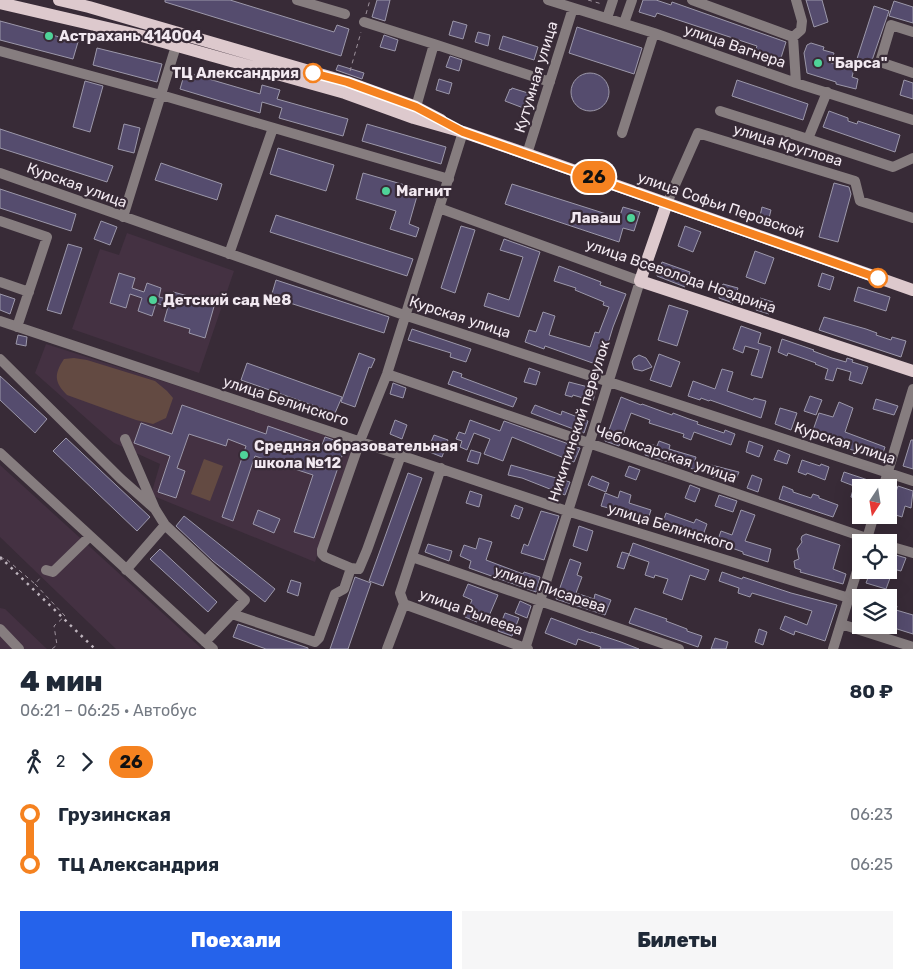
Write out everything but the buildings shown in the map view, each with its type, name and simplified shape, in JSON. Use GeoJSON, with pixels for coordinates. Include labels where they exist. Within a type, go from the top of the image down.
{"type":"FeatureCollection","features":[{"type":"Feature","properties":{"kind":"main road"},"geometry":{"type":"LineString","coordinates":[[59,0],[90,4],[347,82],[416,107],[463,132]]}},
{"type":"Feature","properties":{"kind":"main road","name":"улица Софьи Перовской"},"geometry":{"type":"LineString","coordinates":[[0,3],[176,46],[345,93],[414,118],[463,132],[527,154],[913,290]]}},
{"type":"Feature","properties":{"kind":"main road"},"geometry":{"type":"LineString","coordinates":[[85,24],[90,4]]}},
{"type":"Feature","properties":{"kind":"main road","name":"Никитинский переулок"},"geometry":{"type":"LineString","coordinates":[[640,280],[667,203]]}},
{"type":"Feature","properties":{"kind":"main road","name":"улица Всеволода Ноздрина"},"geometry":{"type":"LineString","coordinates":[[640,280],[913,371]]}},
{"type":"Feature","properties":{"kind":"street"},"geometry":{"type":"LineString","coordinates":[[297,0],[345,14]]}},
{"type":"Feature","properties":{"kind":"street"},"geometry":{"type":"LineString","coordinates":[[607,18],[613,0]]}},
{"type":"Feature","properties":{"kind":"street"},"geometry":{"type":"LineString","coordinates":[[624,24],[632,0]]}},
{"type":"Feature","properties":{"kind":"street"},"geometry":{"type":"LineString","coordinates":[[692,0],[793,37]]}},
{"type":"Feature","properties":{"kind":"street"},"geometry":{"type":"LineString","coordinates":[[793,37],[801,30],[802,21],[796,0]]}},
{"type":"Feature","properties":{"kind":"street","name":"улица Вагнера"},"geometry":{"type":"LineString","coordinates":[[555,1],[654,33],[796,83],[913,120]]}},
{"type":"Feature","properties":{"kind":"street","name":"Кутумная улица"},"geometry":{"type":"LineString","coordinates":[[527,154],[573,8]]}},
{"type":"Feature","properties":{"kind":"street"},"geometry":{"type":"LineString","coordinates":[[364,22],[550,82]]}},
{"type":"Feature","properties":{"kind":"street"},"geometry":{"type":"LineString","coordinates":[[913,32],[891,25],[880,62],[913,73]]}},
{"type":"Feature","properties":{"kind":"street"},"geometry":{"type":"LineString","coordinates":[[622,133],[654,33]]}},
{"type":"Feature","properties":{"kind":"street"},"geometry":{"type":"LineString","coordinates":[[793,37],[796,83]]}},
{"type":"Feature","properties":{"kind":"street"},"geometry":{"type":"LineString","coordinates":[[416,107],[434,44]]}},
{"type":"Feature","properties":{"kind":"street"},"geometry":{"type":"LineString","coordinates":[[123,218],[176,46]]}},
{"type":"Feature","properties":{"kind":"street"},"geometry":{"type":"LineString","coordinates":[[0,51],[161,95],[449,179]]}},
{"type":"Feature","properties":{"kind":"street"},"geometry":{"type":"LineString","coordinates":[[808,139],[827,92]]}},
{"type":"Feature","properties":{"kind":"street"},"geometry":{"type":"LineString","coordinates":[[720,110],[893,167],[913,158]]}},
{"type":"Feature","properties":{"kind":"street"},"geometry":{"type":"LineString","coordinates":[[229,254],[273,128]]}},
{"type":"Feature","properties":{"kind":"street"},"geometry":{"type":"LineString","coordinates":[[401,455],[367,550],[358,569],[325,557],[322,554],[322,550],[360,441],[387,374],[463,132]]}},
{"type":"Feature","properties":{"kind":"street","name":"улица Круглова"},"geometry":{"type":"LineString","coordinates":[[667,203],[698,133],[854,181],[860,201],[913,218]]}},
{"type":"Feature","properties":{"kind":"street","name":"Курская улица"},"geometry":{"type":"LineString","coordinates":[[0,173],[123,218],[404,315],[913,481]]}},
{"type":"Feature","properties":{"kind":"street","name":"улица Всеволода Ноздрина"},"geometry":{"type":"LineString","coordinates":[[439,208],[640,280]]}},
{"type":"Feature","properties":{"kind":"street"},"geometry":{"type":"LineString","coordinates":[[0,221],[47,237],[18,327]]}},
{"type":"Feature","properties":{"kind":"street","name":"Никитинский переулок"},"geometry":{"type":"LineString","coordinates":[[526,649],[539,601],[640,280]]}},
{"type":"Feature","properties":{"kind":"street"},"geometry":{"type":"LineString","coordinates":[[0,282],[29,292]]}},
{"type":"Feature","properties":{"kind":"street","name":"улица Белинского"},"geometry":{"type":"LineString","coordinates":[[0,321],[568,510],[849,598]]}},
{"type":"Feature","properties":{"kind":"street"},"geometry":{"type":"LineString","coordinates":[[0,359],[121,479],[156,509]]}},
{"type":"Feature","properties":{"kind":"street","name":"Чебоксарская улица"},"geometry":{"type":"LineString","coordinates":[[387,374],[852,536]]}},
{"type":"Feature","properties":{"kind":"street"},"geometry":{"type":"LineString","coordinates":[[885,479],[913,390]]}},
{"type":"Feature","properties":{"kind":"street"},"geometry":{"type":"LineString","coordinates":[[125,439],[165,525],[244,600],[205,642]]}},
{"type":"Feature","properties":{"kind":"street"},"geometry":{"type":"LineString","coordinates":[[0,453],[213,649]]}},
{"type":"Feature","properties":{"kind":"street"},"geometry":{"type":"LineString","coordinates":[[387,649],[404,604],[400,593],[441,468]]}},
{"type":"Feature","properties":{"kind":"street"},"geometry":{"type":"LineString","coordinates":[[126,570],[165,525]]}},
{"type":"Feature","properties":{"kind":"street"},"geometry":{"type":"LineString","coordinates":[[46,570],[53,572],[90,536]]}},
{"type":"Feature","properties":{"kind":"street"},"geometry":{"type":"LineString","coordinates":[[897,548],[913,553]]}},
{"type":"Feature","properties":{"kind":"street","name":"улица Писарева"},"geometry":{"type":"LineString","coordinates":[[412,557],[679,649]]}},
{"type":"Feature","properties":{"kind":"street"},"geometry":{"type":"LineString","coordinates":[[232,614],[315,642],[320,638],[335,594],[344,589],[351,568]]}},
{"type":"Feature","properties":{"kind":"street"},"geometry":{"type":"LineString","coordinates":[[833,649],[855,579]]}},
{"type":"Feature","properties":{"kind":"street","name":"улица Рылеева"},"geometry":{"type":"LineString","coordinates":[[404,604],[526,649]]}},
{"type":"Feature","properties":{"kind":"street"},"geometry":{"type":"LineString","coordinates":[[841,624],[913,647]]}},
{"type":"Feature","properties":{"kind":"street"},"geometry":{"type":"LineString","coordinates":[[0,629],[19,649]]}},
{"type":"Feature","properties":{"kind":"path"},"geometry":{"type":"LineString","coordinates":[[347,82],[370,0]]}},
{"type":"Feature","properties":{"kind":"path"},"geometry":{"type":"LineString","coordinates":[[0,560],[5,558],[35,584],[65,616],[54,626],[57,645],[52,649]]}},
{"type":"Feature","properties":{"kind":"path"},"geometry":{"type":"LineString","coordinates":[[35,584],[46,570]]}},
{"type":"Feature","properties":{"kind":"shaded area","name":"Детский сад №8"},"geometry":{"type":"Polygon","coordinates":[[[127,233],[234,271],[199,373],[72,329],[100,249],[119,255],[127,233]]]}},
{"type":"Feature","properties":{"kind":"shaded area","name":"Средняя образовательная школа №12"},"geometry":{"type":"Polygon","coordinates":[[[46,344],[353,445],[315,562],[151,495],[160,464],[114,443],[35,373],[46,344]]]}},
{"type":"Feature","properties":{"kind":"shaded area"},"geometry":{"type":"Polygon","coordinates":[[[64,359],[87,360],[155,381],[173,398],[166,418],[153,424],[136,420],[67,395],[58,382],[57,374],[64,359]]]}},
{"type":"Feature","properties":{"kind":"shaded area"},"geometry":{"type":"Polygon","coordinates":[[[204,459],[223,466],[210,501],[191,494],[204,459]]]}},
{"type":"Feature","properties":{"kind":"shaded area"},"geometry":{"type":"Polygon","coordinates":[[[0,465],[202,649],[116,649],[0,537],[0,465]]]}},
{"type":"Feature","properties":{"kind":"shaded area"},"geometry":{"type":"Polygon","coordinates":[[[0,608],[5,609],[47,649],[0,649],[0,608]]]}},
{"type":"Feature","properties":{"kind":"railway"},"geometry":{"type":"LineString","coordinates":[[0,557],[95,649]]}},
{"type":"Feature","properties":{"kind":"bus line","name":"26"},"geometry":{"type":"LineString","coordinates":[[313,73],[347,82],[416,107],[463,132],[878,278]]}},
{"type":"Feature","properties":{"kind":"place","name":"Астрахань 414004"},"geometry":{"type":"Point","coordinates":[49,36]}},
{"type":"Feature","properties":{"kind":"place","name":"\"Барса\""},"geometry":{"type":"Point","coordinates":[818,63]}},
{"type":"Feature","properties":{"kind":"place","name":"ТЦ Александрия"},"geometry":{"type":"Point","coordinates":[313,73]}},
{"type":"Feature","properties":{"kind":"place","name":"Магнит"},"geometry":{"type":"Point","coordinates":[386,191]}},
{"type":"Feature","properties":{"kind":"place","name":"Лаваш"},"geometry":{"type":"Point","coordinates":[631,218]}},
{"type":"Feature","properties":{"kind":"place","name":"Детский сад №8"},"geometry":{"type":"Point","coordinates":[153,300]}},
{"type":"Feature","properties":{"kind":"place","name":"Средняя образовательная школа №12"},"geometry":{"type":"Point","coordinates":[244,455]}}]}
